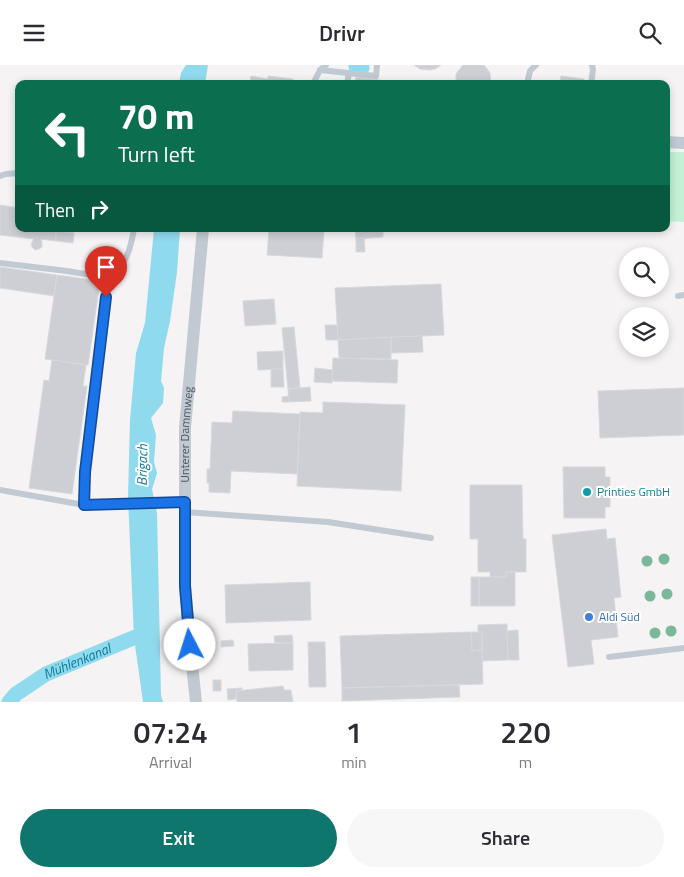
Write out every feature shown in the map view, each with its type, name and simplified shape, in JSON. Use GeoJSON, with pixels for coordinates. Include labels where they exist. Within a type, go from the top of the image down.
{"type":"FeatureCollection","features":[{"type":"Feature","properties":{"kind":"street"},"geometry":{"type":"LineString","coordinates":[[670,143],[684,143]]}},
{"type":"Feature","properties":{"kind":"street","name":"Unterer Dammweg"},"geometry":{"type":"LineString","coordinates":[[196,702],[185,586],[181,505],[185,428],[204,232]]}},
{"type":"Feature","properties":{"kind":"lane"},"geometry":{"type":"LineString","coordinates":[[315,80],[323,67],[376,77],[377,65]]}},
{"type":"Feature","properties":{"kind":"lane"},"geometry":{"type":"LineString","coordinates":[[528,80],[530,71],[536,65]]}},
{"type":"Feature","properties":{"kind":"lane"},"geometry":{"type":"LineString","coordinates":[[592,65],[592,80]]}},
{"type":"Feature","properties":{"kind":"lane"},"geometry":{"type":"LineString","coordinates":[[348,80],[349,73]]}},
{"type":"Feature","properties":{"kind":"lane"},"geometry":{"type":"LineString","coordinates":[[0,176],[15,173]]}},
{"type":"Feature","properties":{"kind":"lane"},"geometry":{"type":"LineString","coordinates":[[84,505],[85,472],[109,278],[129,254],[133,232]]}},
{"type":"Feature","properties":{"kind":"lane"},"geometry":{"type":"LineString","coordinates":[[0,263],[109,278]]}},
{"type":"Feature","properties":{"kind":"lane"},"geometry":{"type":"LineString","coordinates":[[0,490],[84,505],[181,505],[328,522],[432,539]]}},
{"type":"Feature","properties":{"kind":"lane"},"geometry":{"type":"LineString","coordinates":[[609,657],[684,647]]}},
{"type":"Feature","properties":{"kind":"green space"},"geometry":{"type":"Polygon","coordinates":[[[670,152],[684,152],[684,222],[670,221],[670,152]]]}},
{"type":"Feature","properties":{"kind":"water"},"geometry":{"type":"Polygon","coordinates":[[[186,65],[208,65],[206,80],[180,80],[181,73],[186,65]]]}},
{"type":"Feature","properties":{"kind":"water","name":"Brigach"},"geometry":{"type":"Polygon","coordinates":[[[154,232],[180,232],[177,272],[164,348],[161,381],[164,388],[163,403],[151,418],[156,435],[154,462],[157,473],[152,489],[157,513],[161,695],[163,702],[143,702],[134,638],[128,497],[130,420],[136,353],[145,323],[154,232]]]}},
{"type":"Feature","properties":{"kind":"building"},"geometry":{"type":"Polygon","coordinates":[[[414,65],[441,65],[430,70],[420,69],[414,65]]]}},
{"type":"Feature","properties":{"kind":"building"},"geometry":{"type":"Polygon","coordinates":[[[463,65],[484,65],[490,73],[491,80],[456,80],[456,74],[463,65]]]}},
{"type":"Feature","properties":{"kind":"building"},"geometry":{"type":"Polygon","coordinates":[[[251,76],[268,79],[268,76],[293,79],[293,80],[250,80],[251,76]]]}},
{"type":"Feature","properties":{"kind":"building"},"geometry":{"type":"Polygon","coordinates":[[[561,76],[584,79],[584,80],[560,80],[561,76]]]}},
{"type":"Feature","properties":{"kind":"building"},"geometry":{"type":"Polygon","coordinates":[[[356,77],[380,80],[356,80],[356,77]]]}},
{"type":"Feature","properties":{"kind":"building"},"geometry":{"type":"Polygon","coordinates":[[[0,205],[15,207],[15,232],[56,232],[56,241],[41,239],[42,247],[35,250],[31,244],[34,239],[0,235],[0,205]]]}},
{"type":"Feature","properties":{"kind":"building"},"geometry":{"type":"Polygon","coordinates":[[[56,232],[74,233],[73,243],[56,241],[56,232]]]}},
{"type":"Feature","properties":{"kind":"building"},"geometry":{"type":"Polygon","coordinates":[[[269,232],[324,232],[322,258],[267,255],[269,232]]]}},
{"type":"Feature","properties":{"kind":"building"},"geometry":{"type":"Polygon","coordinates":[[[355,232],[383,232],[383,237],[356,239],[355,232]]]}},
{"type":"Feature","properties":{"kind":"building"},"geometry":{"type":"Polygon","coordinates":[[[364,238],[365,252],[356,252],[356,239],[364,238]]]}},
{"type":"Feature","properties":{"kind":"building"},"geometry":{"type":"Polygon","coordinates":[[[0,267],[57,275],[54,296],[0,288],[0,267]]]}},
{"type":"Feature","properties":{"kind":"building"},"geometry":{"type":"Polygon","coordinates":[[[57,275],[100,281],[88,365],[45,359],[57,275]]]}},
{"type":"Feature","properties":{"kind":"building"},"geometry":{"type":"Polygon","coordinates":[[[441,284],[444,335],[338,340],[335,288],[441,284]]]}},
{"type":"Feature","properties":{"kind":"building"},"geometry":{"type":"Polygon","coordinates":[[[274,299],[276,324],[245,326],[243,301],[274,299]]]}},
{"type":"Feature","properties":{"kind":"building"},"geometry":{"type":"Polygon","coordinates":[[[325,325],[337,325],[338,340],[326,340],[325,325]]]}},
{"type":"Feature","properties":{"kind":"building"},"geometry":{"type":"Polygon","coordinates":[[[294,327],[300,388],[288,389],[282,328],[294,327]]]}},
{"type":"Feature","properties":{"kind":"building"},"geometry":{"type":"Polygon","coordinates":[[[422,336],[423,352],[391,353],[391,337],[422,336]]]}},
{"type":"Feature","properties":{"kind":"building"},"geometry":{"type":"Polygon","coordinates":[[[391,337],[391,359],[339,358],[338,340],[391,337]]]}},
{"type":"Feature","properties":{"kind":"building"},"geometry":{"type":"Polygon","coordinates":[[[283,351],[283,369],[258,370],[257,352],[283,351]]]}},
{"type":"Feature","properties":{"kind":"building"},"geometry":{"type":"Polygon","coordinates":[[[333,358],[398,360],[397,383],[332,381],[333,358]]]}},
{"type":"Feature","properties":{"kind":"building"},"geometry":{"type":"Polygon","coordinates":[[[52,360],[86,365],[83,386],[87,386],[72,494],[29,488],[44,380],[49,381],[52,360]]]}},
{"type":"Feature","properties":{"kind":"building"},"geometry":{"type":"Polygon","coordinates":[[[315,368],[333,370],[332,383],[314,382],[315,368]]]}},
{"type":"Feature","properties":{"kind":"building"},"geometry":{"type":"Polygon","coordinates":[[[271,369],[283,369],[284,387],[271,387],[271,369]]]}},
{"type":"Feature","properties":{"kind":"building"},"geometry":{"type":"Polygon","coordinates":[[[310,387],[311,401],[289,402],[288,389],[310,387]]]}},
{"type":"Feature","properties":{"kind":"building"},"geometry":{"type":"Polygon","coordinates":[[[684,388],[684,435],[600,438],[598,391],[684,388]]]}},
{"type":"Feature","properties":{"kind":"building"},"geometry":{"type":"Polygon","coordinates":[[[289,396],[289,402],[282,402],[282,397],[289,396]]]}},
{"type":"Feature","properties":{"kind":"building"},"geometry":{"type":"Polygon","coordinates":[[[323,402],[405,405],[401,491],[297,486],[300,412],[323,413],[323,402]]]}},
{"type":"Feature","properties":{"kind":"building"},"geometry":{"type":"Polygon","coordinates":[[[233,411],[300,414],[297,474],[231,471],[230,493],[209,492],[207,469],[210,469],[212,422],[232,423],[233,411]]]}},
{"type":"Feature","properties":{"kind":"building","name":"Printies GmbH"},"geometry":{"type":"Polygon","coordinates":[[[563,467],[605,467],[605,477],[610,477],[610,507],[605,507],[605,518],[564,518],[563,467]]]}},
{"type":"Feature","properties":{"kind":"building"},"geometry":{"type":"Polygon","coordinates":[[[470,485],[522,485],[523,539],[526,539],[526,572],[506,572],[506,577],[490,577],[490,572],[478,572],[478,539],[470,539],[470,485]]]}},
{"type":"Feature","properties":{"kind":"building","name":"Aldi Süd"},"geometry":{"type":"Polygon","coordinates":[[[606,529],[607,539],[615,538],[621,597],[614,598],[618,637],[591,640],[594,664],[568,667],[552,535],[606,529]]]}},
{"type":"Feature","properties":{"kind":"building"},"geometry":{"type":"Polygon","coordinates":[[[506,572],[515,572],[515,606],[479,606],[479,577],[506,577],[506,572]]]}},
{"type":"Feature","properties":{"kind":"building"},"geometry":{"type":"Polygon","coordinates":[[[471,577],[479,577],[479,606],[471,606],[471,577]]]}},
{"type":"Feature","properties":{"kind":"building"},"geometry":{"type":"Polygon","coordinates":[[[310,582],[311,620],[226,623],[225,585],[310,582]]]}},
{"type":"Feature","properties":{"kind":"building"},"geometry":{"type":"Polygon","coordinates":[[[507,624],[508,660],[482,661],[482,632],[478,632],[478,625],[507,624]]]}},
{"type":"Feature","properties":{"kind":"building"},"geometry":{"type":"Polygon","coordinates":[[[518,630],[519,660],[508,660],[507,631],[518,630]]]}},
{"type":"Feature","properties":{"kind":"building"},"geometry":{"type":"Polygon","coordinates":[[[471,632],[482,632],[482,650],[472,651],[471,632]]]}},
{"type":"Feature","properties":{"kind":"building"},"geometry":{"type":"Polygon","coordinates":[[[471,632],[472,651],[482,650],[483,684],[342,688],[340,636],[471,632]]]}},
{"type":"Feature","properties":{"kind":"building"},"geometry":{"type":"Polygon","coordinates":[[[292,635],[293,643],[275,643],[274,636],[292,635]]]}},
{"type":"Feature","properties":{"kind":"building"},"geometry":{"type":"Polygon","coordinates":[[[233,640],[234,646],[221,647],[221,641],[233,640]]]}},
{"type":"Feature","properties":{"kind":"building"},"geometry":{"type":"Polygon","coordinates":[[[308,642],[325,642],[326,687],[309,687],[308,642]]]}},
{"type":"Feature","properties":{"kind":"building"},"geometry":{"type":"Polygon","coordinates":[[[293,643],[293,670],[249,671],[248,644],[293,643]]]}},
{"type":"Feature","properties":{"kind":"building"},"geometry":{"type":"Polygon","coordinates":[[[213,680],[221,680],[221,691],[213,691],[213,680]]]}},
{"type":"Feature","properties":{"kind":"building"},"geometry":{"type":"Polygon","coordinates":[[[459,685],[460,697],[342,701],[342,688],[459,685]]]}},
{"type":"Feature","properties":{"kind":"building"},"geometry":{"type":"Polygon","coordinates":[[[283,686],[284,690],[291,690],[293,702],[237,702],[236,691],[283,686]]]}},
{"type":"Feature","properties":{"kind":"building"},"geometry":{"type":"Polygon","coordinates":[[[242,688],[242,690],[236,691],[236,699],[228,700],[227,689],[242,688]]]}},
{"type":"Feature","properties":{"kind":"waterway"},"geometry":{"type":"LineString","coordinates":[[356,65],[356,67],[362,68]]}},
{"type":"Feature","properties":{"kind":"waterway","name":"Mühlenkanal"},"geometry":{"type":"LineString","coordinates":[[9,702],[16,694],[46,674],[150,631]]}},
{"type":"Feature","properties":{"kind":"place","name":"Printies GmbH"},"geometry":{"type":"Point","coordinates":[587,492]}},
{"type":"Feature","properties":{"kind":"place","name":"Aldi Süd"},"geometry":{"type":"Point","coordinates":[589,617]}},
{"type":"Feature","properties":{"kind":"route"},"geometry":{"type":"LineString","coordinates":[[106,297],[85,472],[84,505],[185,502],[185,586],[190,645]]}}]}
